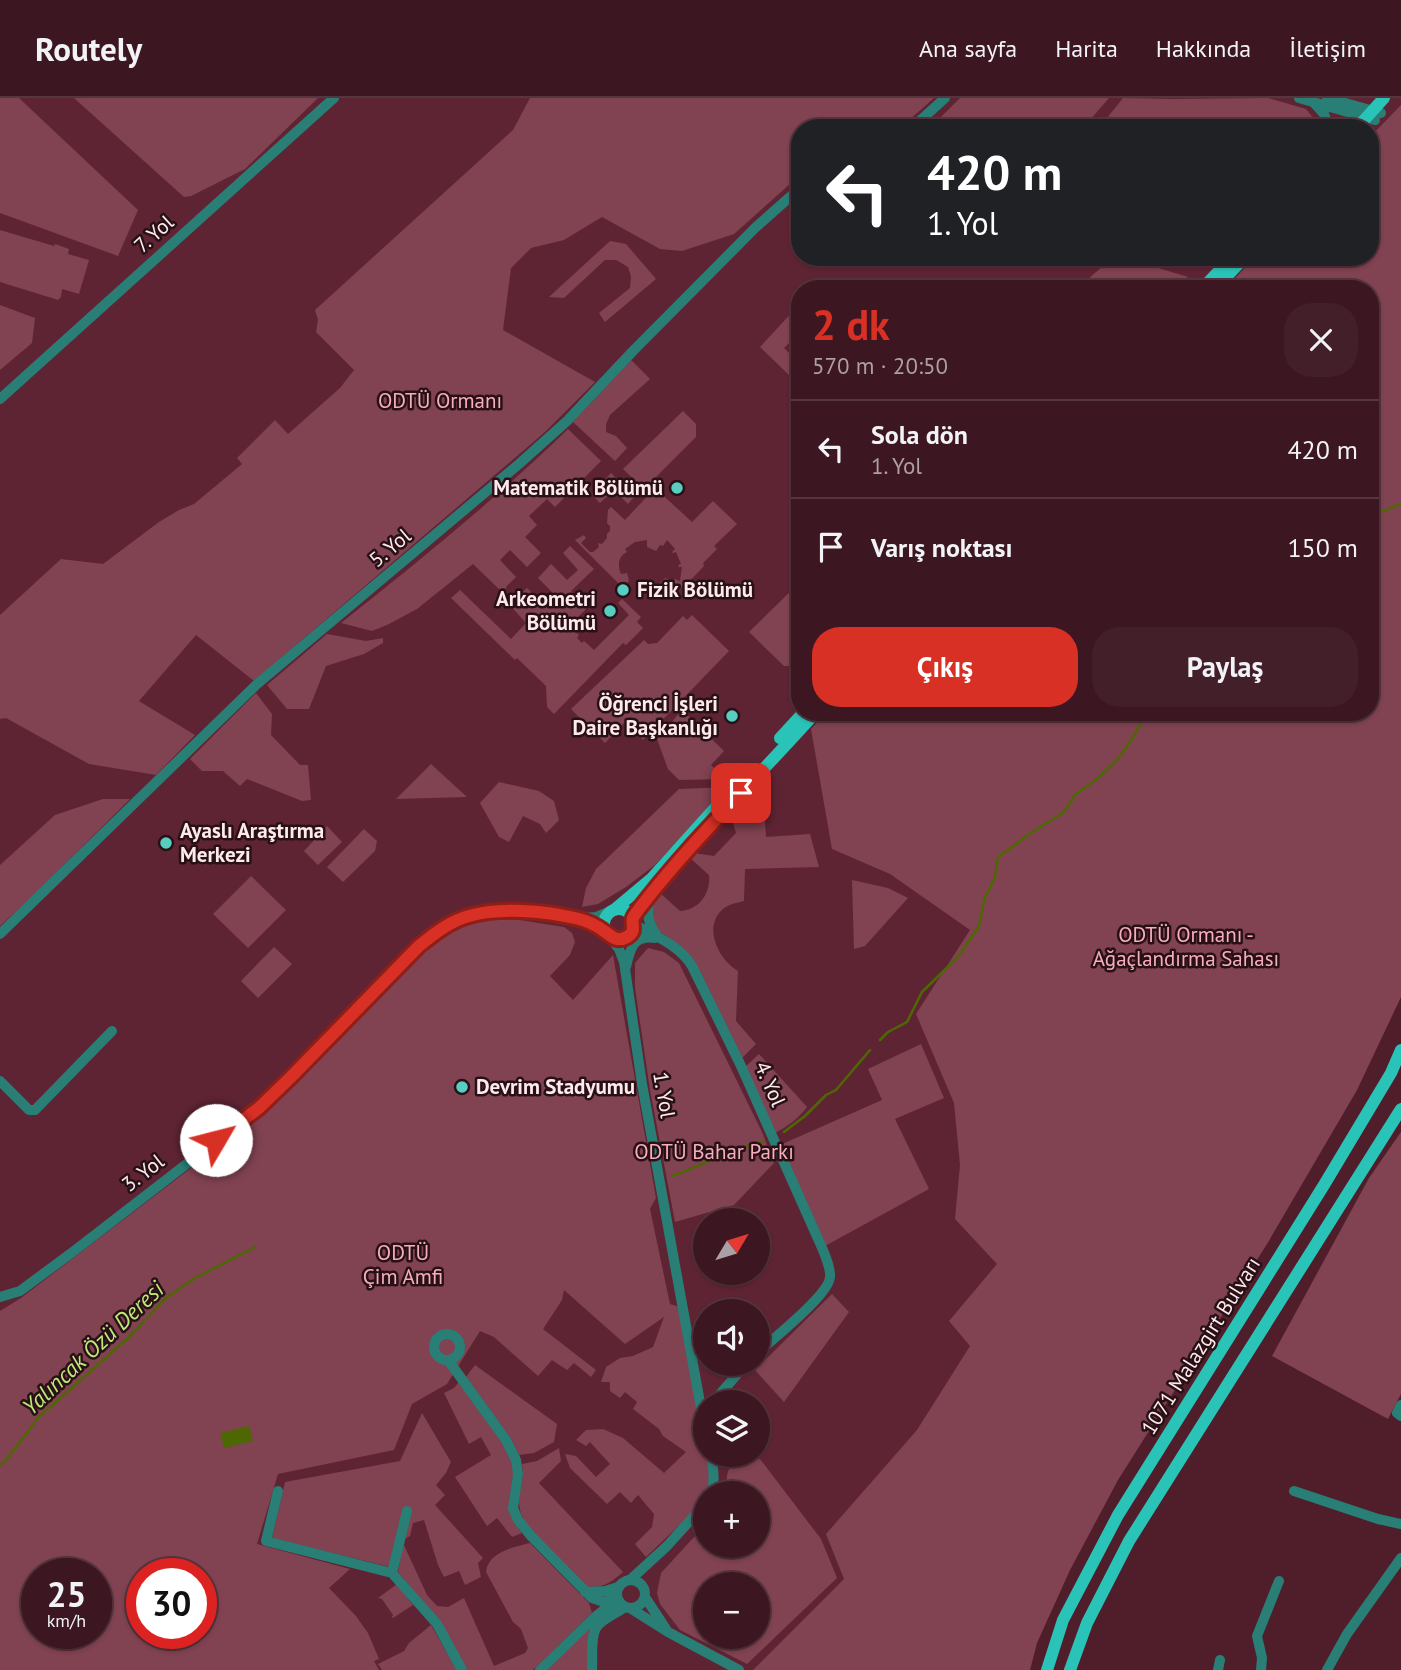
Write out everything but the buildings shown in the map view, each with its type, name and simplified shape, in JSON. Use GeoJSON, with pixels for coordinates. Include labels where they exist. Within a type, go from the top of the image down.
{"type":"FeatureCollection","features":[{"type":"Feature","properties":{"kind":"main road"},"geometry":{"type":"LineString","coordinates":[[1372,118],[1384,98]]}},
{"type":"Feature","properties":{"kind":"main road"},"geometry":{"type":"LineString","coordinates":[[1372,118],[1395,98]]}},
{"type":"Feature","properties":{"kind":"main road"},"geometry":{"type":"LineString","coordinates":[[1219,280],[1235,266]]}},
{"type":"Feature","properties":{"kind":"main road"},"geometry":{"type":"LineString","coordinates":[[796,721],[749,778],[690,849],[652,892],[634,921],[631,933],[618,939],[607,934],[604,922],[606,916],[652,878],[749,778],[807,721]]}},
{"type":"Feature","properties":{"kind":"main road"},"geometry":{"type":"LineString","coordinates":[[613,910],[627,911],[634,921]]}},
{"type":"Feature","properties":{"kind":"main road","name":"1071 Malazgirt Bulvarı"},"geometry":{"type":"LineString","coordinates":[[1047,1670],[1063,1620],[1118,1515],[1324,1185],[1391,1073],[1401,1050]]}},
{"type":"Feature","properties":{"kind":"main road","name":"1071 Malazgirt Bulvarı"},"geometry":{"type":"LineString","coordinates":[[1070,1670],[1087,1623],[1129,1541],[1401,1109]]}},
{"type":"Feature","properties":{"kind":"street","name":"7. Yol"},"geometry":{"type":"LineString","coordinates":[[0,399],[334,98]]}},
{"type":"Feature","properties":{"kind":"street"},"geometry":{"type":"LineString","coordinates":[[922,119],[945,98]]}},
{"type":"Feature","properties":{"kind":"street"},"geometry":{"type":"LineString","coordinates":[[1299,98],[1372,118]]}},
{"type":"Feature","properties":{"kind":"street"},"geometry":{"type":"LineString","coordinates":[[1327,98],[1372,118]]}},
{"type":"Feature","properties":{"kind":"street"},"geometry":{"type":"LineString","coordinates":[[1314,102],[1326,119]]}},
{"type":"Feature","properties":{"kind":"street","name":"5. Yol"},"geometry":{"type":"LineString","coordinates":[[0,934],[256,685],[519,464],[566,421],[755,228],[791,196]]}},
{"type":"Feature","properties":{"kind":"street","name":"4. Yol"},"geometry":{"type":"LineString","coordinates":[[652,892],[647,916],[661,940]]}},
{"type":"Feature","properties":{"kind":"street","name":"3. Yol"},"geometry":{"type":"LineString","coordinates":[[2,1298],[20,1291],[259,1108],[419,946],[440,929],[467,916],[488,912],[545,913],[578,918],[613,910]]}},
{"type":"Feature","properties":{"kind":"street","name":"3. Yol"},"geometry":{"type":"LineString","coordinates":[[578,918],[607,934]]}},
{"type":"Feature","properties":{"kind":"street","name":"4. Yol"},"geometry":{"type":"LineString","coordinates":[[634,921],[661,940],[673,944],[683,953],[699,979],[823,1250],[831,1276],[827,1287],[770,1342]]}},
{"type":"Feature","properties":{"kind":"street","name":"1. Yol"},"geometry":{"type":"LineString","coordinates":[[607,934],[622,955],[642,1084],[698,1390]]}},
{"type":"Feature","properties":{"kind":"street"},"geometry":{"type":"LineString","coordinates":[[625,971],[629,953],[638,940],[646,937],[661,940]]}},
{"type":"Feature","properties":{"kind":"street"},"geometry":{"type":"LineString","coordinates":[[0,1080],[29,1110],[35,1110],[112,1031]]}},
{"type":"Feature","properties":{"kind":"street"},"geometry":{"type":"LineString","coordinates":[[448,1360],[506,1440],[516,1460],[518,1474],[513,1508],[518,1520],[531,1536],[585,1592],[605,1591],[617,1594],[627,1608],[739,1670]]}},
{"type":"Feature","properties":{"kind":"street"},"geometry":{"type":"LineString","coordinates":[[723,1390],[735,1376]]}},
{"type":"Feature","properties":{"kind":"street"},"geometry":{"type":"LineString","coordinates":[[1401,1405],[1397,1413],[1401,1416]]}},
{"type":"Feature","properties":{"kind":"street"},"geometry":{"type":"LineString","coordinates":[[278,1491],[266,1541],[392,1573],[437,1624],[462,1670]]}},
{"type":"Feature","properties":{"kind":"street"},"geometry":{"type":"LineString","coordinates":[[1294,1491],[1401,1524]]}},
{"type":"Feature","properties":{"kind":"street"},"geometry":{"type":"LineString","coordinates":[[392,1573],[407,1511]]}},
{"type":"Feature","properties":{"kind":"street"},"geometry":{"type":"LineString","coordinates":[[540,1670],[595,1617],[626,1581],[653,1560],[693,1517]]}},
{"type":"Feature","properties":{"kind":"street"},"geometry":{"type":"LineString","coordinates":[[1327,1670],[1346,1634],[1401,1558]]}},
{"type":"Feature","properties":{"kind":"street"},"geometry":{"type":"LineString","coordinates":[[592,1670],[596,1628],[627,1608],[638,1607],[653,1560]]}},
{"type":"Feature","properties":{"kind":"street"},"geometry":{"type":"LineString","coordinates":[[630,1580],[639,1583],[668,1632]]}},
{"type":"Feature","properties":{"kind":"street"},"geometry":{"type":"LineString","coordinates":[[1261,1670],[1262,1658],[1257,1636],[1279,1581]]}},
{"type":"Feature","properties":{"kind":"shaded area"},"geometry":{"type":"Polygon","coordinates":[[[0,98],[1401,98],[1401,997],[1357,1090],[1267,1244],[1118,1480],[1070,1570],[1037,1643],[1030,1670],[0,1670],[0,98]]]}},
{"type":"Feature","properties":{"kind":"shaded area"},"geometry":{"type":"Polygon","coordinates":[[[249,1426],[253,1441],[224,1448],[220,1433],[249,1426]]]}},
{"type":"Feature","properties":{"kind":"green space"},"geometry":{"type":"Polygon","coordinates":[[[0,98],[19,98],[138,210],[118,256],[0,213],[0,98]]]}},
{"type":"Feature","properties":{"kind":"green space"},"geometry":{"type":"Polygon","coordinates":[[[74,98],[318,98],[245,169],[184,197],[74,98]]]}},
{"type":"Feature","properties":{"kind":"green space","name":"ODTÜ Ormanı"},"geometry":{"type":"Polygon","coordinates":[[[530,98],[934,98],[910,119],[791,119],[791,183],[734,234],[682,251],[660,249],[602,217],[564,240],[531,248],[511,268],[503,330],[595,382],[545,432],[254,681],[196,635],[139,701],[195,735],[156,775],[89,764],[6,718],[0,719],[0,615],[61,559],[103,564],[159,522],[194,504],[242,464],[237,458],[275,420],[288,434],[340,388],[354,370],[316,332],[318,320],[315,310],[513,130],[530,98]]]}},
{"type":"Feature","properties":{"kind":"green space"},"geometry":{"type":"Polygon","coordinates":[[[960,98],[1109,98],[1091,119],[939,119],[960,98]]]}},
{"type":"Feature","properties":{"kind":"green space"},"geometry":{"type":"Polygon","coordinates":[[[1123,98],[1268,98],[1306,109],[1314,119],[1106,119],[1123,98]]]}},
{"type":"Feature","properties":{"kind":"green space","name":"ODTÜ Ormanı - Ağaçlandırma Sahası"},"geometry":{"type":"Polygon","coordinates":[[[1401,105],[1401,997],[1357,1090],[1267,1244],[1118,1480],[1070,1570],[1037,1643],[1030,1670],[753,1670],[844,1579],[826,1534],[917,1430],[970,1346],[949,1321],[997,1264],[955,1219],[960,1165],[954,1103],[916,1014],[970,930],[890,874],[832,849],[811,729],[819,721],[1379,721],[1379,280],[1233,280],[1247,266],[1379,266],[1379,128],[1401,105]]]}},
{"type":"Feature","properties":{"kind":"green space"},"geometry":{"type":"Polygon","coordinates":[[[0,230],[54,246],[55,244],[69,249],[68,254],[89,260],[79,294],[62,289],[58,300],[0,282],[0,230]]]}},
{"type":"Feature","properties":{"kind":"green space"},"geometry":{"type":"Polygon","coordinates":[[[610,241],[626,244],[656,279],[605,322],[599,313],[630,288],[631,276],[628,267],[616,260],[605,260],[564,298],[549,297],[610,241]]]}},
{"type":"Feature","properties":{"kind":"green space"},"geometry":{"type":"Polygon","coordinates":[[[1103,266],[1152,266],[1188,277],[1185,280],[1087,280],[1103,266]]]}},
{"type":"Feature","properties":{"kind":"green space"},"geometry":{"type":"Polygon","coordinates":[[[0,305],[35,318],[32,343],[0,370],[0,305]]]}},
{"type":"Feature","properties":{"kind":"green space"},"geometry":{"type":"Polygon","coordinates":[[[791,313],[791,341],[784,348],[791,355],[791,375],[760,347],[791,313]]]}},
{"type":"Feature","properties":{"kind":"green space"},"geometry":{"type":"Polygon","coordinates":[[[631,360],[650,379],[610,415],[606,424],[606,432],[616,436],[627,448],[615,461],[573,422],[631,360]]]}},
{"type":"Feature","properties":{"kind":"green space"},"geometry":{"type":"Polygon","coordinates":[[[683,411],[696,424],[696,437],[644,489],[623,469],[683,411]]]}},
{"type":"Feature","properties":{"kind":"green space","name":"ODTÜ Ormanı"},"geometry":{"type":"Polygon","coordinates":[[[568,429],[601,461],[555,507],[547,499],[529,516],[537,525],[525,537],[541,553],[527,567],[510,550],[500,560],[516,577],[506,589],[503,588],[502,592],[473,564],[417,609],[387,625],[372,631],[341,623],[486,504],[568,429]]]}},
{"type":"Feature","properties":{"kind":"green space"},"geometry":{"type":"Polygon","coordinates":[[[611,473],[635,496],[628,504],[614,490],[600,503],[591,494],[611,473]]]}},
{"type":"Feature","properties":{"kind":"green space"},"geometry":{"type":"Polygon","coordinates":[[[655,488],[692,522],[713,501],[737,524],[714,546],[717,549],[683,588],[679,585],[675,589],[672,586],[667,591],[657,586],[665,578],[673,582],[675,579],[680,581],[682,567],[678,565],[681,564],[676,552],[672,552],[675,549],[667,540],[656,551],[647,547],[647,540],[635,542],[625,549],[627,552],[619,562],[621,574],[627,573],[629,581],[623,588],[575,540],[584,535],[586,538],[581,543],[593,552],[610,531],[607,523],[608,510],[611,507],[625,520],[655,488]]]}},
{"type":"Feature","properties":{"kind":"green space"},"geometry":{"type":"Polygon","coordinates":[[[570,546],[594,569],[571,591],[587,608],[569,626],[579,635],[577,638],[594,650],[629,615],[618,603],[622,599],[641,617],[637,622],[643,628],[626,645],[623,643],[554,714],[547,707],[546,686],[451,598],[460,590],[511,639],[526,623],[508,603],[527,588],[544,604],[554,594],[538,578],[551,564],[567,580],[578,570],[563,553],[570,546]]]}},
{"type":"Feature","properties":{"kind":"green space"},"geometry":{"type":"Polygon","coordinates":[[[791,591],[791,666],[784,666],[749,632],[791,591]]]}},
{"type":"Feature","properties":{"kind":"green space"},"geometry":{"type":"Polygon","coordinates":[[[692,615],[729,651],[643,740],[624,723],[605,743],[571,709],[644,640],[648,644],[657,643],[683,616],[687,620],[692,615]]]}},
{"type":"Feature","properties":{"kind":"green space"},"geometry":{"type":"Polygon","coordinates":[[[327,634],[366,641],[383,638],[383,643],[364,654],[326,666],[309,709],[287,709],[267,685],[327,634]]]}},
{"type":"Feature","properties":{"kind":"green space"},"geometry":{"type":"Polygon","coordinates":[[[256,693],[272,714],[271,735],[300,765],[308,765],[311,800],[302,801],[247,779],[240,786],[223,771],[202,771],[190,759],[256,693]]]}},
{"type":"Feature","properties":{"kind":"green space"},"geometry":{"type":"Polygon","coordinates":[[[682,710],[724,751],[711,765],[726,779],[679,780],[668,769],[657,739],[682,710]]]}},
{"type":"Feature","properties":{"kind":"green space"},"geometry":{"type":"Polygon","coordinates":[[[431,764],[467,797],[396,799],[431,764]]]}},
{"type":"Feature","properties":{"kind":"green space"},"geometry":{"type":"Polygon","coordinates":[[[499,782],[539,791],[554,801],[559,820],[546,833],[540,824],[523,816],[509,842],[499,837],[480,803],[499,782]]]}},
{"type":"Feature","properties":{"kind":"green space"},"geometry":{"type":"Polygon","coordinates":[[[729,787],[655,865],[598,904],[582,907],[586,888],[596,869],[679,789],[729,787]]]}},
{"type":"Feature","properties":{"kind":"green space"},"geometry":{"type":"Polygon","coordinates":[[[103,799],[130,799],[0,926],[0,865],[55,815],[103,799]]]}},
{"type":"Feature","properties":{"kind":"green space"},"geometry":{"type":"Polygon","coordinates":[[[740,802],[764,807],[766,837],[810,834],[819,867],[745,869],[744,901],[728,906],[717,916],[714,934],[719,951],[738,971],[736,1021],[756,1044],[742,1058],[695,962],[682,947],[657,930],[651,914],[655,898],[660,893],[680,911],[698,904],[706,894],[709,875],[690,858],[694,853],[714,856],[736,833],[730,813],[740,802]]]}},
{"type":"Feature","properties":{"kind":"green space"},"geometry":{"type":"Polygon","coordinates":[[[327,826],[342,842],[318,865],[304,851],[327,826]]]}},
{"type":"Feature","properties":{"kind":"green space"},"geometry":{"type":"Polygon","coordinates":[[[364,829],[377,841],[375,851],[343,882],[327,867],[364,829]]]}},
{"type":"Feature","properties":{"kind":"green space"},"geometry":{"type":"Polygon","coordinates":[[[251,876],[286,910],[248,948],[213,914],[251,876]]]}},
{"type":"Feature","properties":{"kind":"green space"},"geometry":{"type":"Polygon","coordinates":[[[852,880],[888,888],[908,898],[865,946],[854,949],[852,880]]]}},
{"type":"Feature","properties":{"kind":"green space","name":"ODTÜ Çim Amfi"},"geometry":{"type":"Polygon","coordinates":[[[503,919],[564,927],[572,933],[575,942],[570,955],[550,976],[573,1000],[613,955],[656,1198],[650,1209],[670,1304],[680,1307],[694,1390],[693,1467],[709,1467],[710,1481],[693,1481],[693,1512],[646,1557],[635,1544],[652,1527],[654,1514],[638,1495],[631,1503],[620,1492],[607,1504],[570,1468],[565,1454],[576,1456],[596,1477],[610,1464],[590,1442],[586,1446],[576,1440],[586,1430],[603,1429],[623,1438],[664,1473],[686,1452],[633,1409],[637,1402],[625,1392],[620,1398],[610,1391],[610,1382],[601,1382],[606,1367],[620,1358],[633,1356],[653,1347],[664,1317],[625,1344],[564,1290],[562,1300],[543,1329],[596,1370],[591,1377],[574,1363],[567,1370],[552,1360],[538,1376],[494,1337],[480,1331],[447,1384],[412,1404],[394,1450],[278,1474],[257,1544],[350,1569],[329,1588],[368,1633],[379,1659],[374,1661],[379,1670],[0,1670],[0,1311],[21,1298],[268,1109],[416,957],[444,934],[463,924],[503,919]]]}},
{"type":"Feature","properties":{"kind":"green space"},"geometry":{"type":"Polygon","coordinates":[[[274,947],[292,964],[258,998],[241,981],[274,947]]]}},
{"type":"Feature","properties":{"kind":"green space","name":"ODTÜ Bahar Parkı"},"geometry":{"type":"Polygon","coordinates":[[[648,948],[664,952],[679,963],[762,1132],[774,1163],[734,1205],[724,1208],[693,1208],[693,1217],[675,1222],[650,1090],[635,988],[635,963],[648,948]]]}},
{"type":"Feature","properties":{"kind":"green space"},"geometry":{"type":"Polygon","coordinates":[[[921,1044],[944,1098],[895,1119],[929,1189],[825,1246],[780,1145],[882,1100],[868,1069],[921,1044]]]}},
{"type":"Feature","properties":{"kind":"green space"},"geometry":{"type":"Polygon","coordinates":[[[759,1054],[807,1107],[792,1122],[775,1133],[746,1066],[759,1054]]]}},
{"type":"Feature","properties":{"kind":"green space"},"geometry":{"type":"Polygon","coordinates":[[[1401,1132],[1401,1394],[1388,1419],[1272,1356],[1369,1178],[1401,1132]]]}},
{"type":"Feature","properties":{"kind":"green space"},"geometry":{"type":"Polygon","coordinates":[[[832,1294],[849,1312],[784,1402],[760,1376],[770,1376],[770,1355],[832,1294]]]}},
{"type":"Feature","properties":{"kind":"green space"},"geometry":{"type":"Polygon","coordinates":[[[475,1365],[557,1424],[554,1442],[534,1453],[519,1455],[511,1439],[466,1377],[475,1365]]]}},
{"type":"Feature","properties":{"kind":"green space"},"geometry":{"type":"Polygon","coordinates":[[[459,1382],[510,1454],[513,1474],[510,1511],[522,1533],[512,1537],[497,1518],[487,1526],[455,1477],[491,1455],[481,1437],[469,1444],[444,1393],[459,1382]]]}},
{"type":"Feature","properties":{"kind":"green space"},"geometry":{"type":"Polygon","coordinates":[[[422,1413],[451,1462],[436,1485],[445,1495],[435,1505],[483,1558],[478,1563],[481,1577],[465,1585],[459,1571],[444,1577],[424,1520],[413,1523],[410,1536],[394,1545],[390,1567],[272,1538],[285,1482],[400,1461],[422,1413]]]}},
{"type":"Feature","properties":{"kind":"green space"},"geometry":{"type":"Polygon","coordinates":[[[559,1448],[561,1461],[539,1483],[623,1572],[602,1585],[586,1587],[529,1529],[520,1510],[522,1464],[537,1461],[559,1448]]]}},
{"type":"Feature","properties":{"kind":"green space"},"geometry":{"type":"Polygon","coordinates":[[[731,1467],[766,1467],[821,1539],[837,1578],[770,1642],[770,1572],[693,1572],[693,1637],[680,1630],[660,1604],[657,1593],[661,1573],[693,1538],[693,1558],[770,1558],[770,1481],[726,1481],[731,1467]]]}},
{"type":"Feature","properties":{"kind":"green space"},"geometry":{"type":"Polygon","coordinates":[[[403,1543],[427,1595],[437,1606],[448,1607],[464,1598],[494,1666],[525,1653],[528,1648],[521,1629],[513,1622],[486,1572],[491,1560],[497,1555],[530,1543],[589,1603],[592,1613],[533,1670],[467,1670],[440,1622],[398,1572],[403,1543]]]}},
{"type":"Feature","properties":{"kind":"green space"},"geometry":{"type":"Polygon","coordinates":[[[397,1584],[413,1605],[393,1618],[382,1599],[378,1598],[397,1584]]]}},
{"type":"Feature","properties":{"kind":"green space"},"geometry":{"type":"Polygon","coordinates":[[[617,1599],[622,1606],[596,1628],[592,1670],[540,1670],[617,1599]]]}},
{"type":"Feature","properties":{"kind":"green space"},"geometry":{"type":"Polygon","coordinates":[[[431,1625],[457,1670],[382,1670],[378,1664],[404,1651],[409,1643],[431,1625]]]}},
{"type":"Feature","properties":{"kind":"green space"},"geometry":{"type":"Polygon","coordinates":[[[717,1649],[763,1649],[747,1664],[717,1649]]]}},
{"type":"Feature","properties":{"kind":"waterway","name":"Yalıncak Özü Deresi"},"geometry":{"type":"LineString","coordinates":[[1379,513],[1401,504]]}},
{"type":"Feature","properties":{"kind":"waterway","name":"Yalıncak Özü Deresi"},"geometry":{"type":"LineString","coordinates":[[880,1040],[888,1032],[907,1022],[922,992],[958,957],[979,926],[984,900],[995,877],[998,857],[1064,812],[1076,794],[1117,760],[1143,721]]}},
{"type":"Feature","properties":{"kind":"waterway","name":"Yalıncak Özü Deresi"},"geometry":{"type":"LineString","coordinates":[[784,1132],[826,1095],[836,1090],[870,1050]]}},
{"type":"Feature","properties":{"kind":"waterway","name":"Yalıncak Özü Deresi"},"geometry":{"type":"LineString","coordinates":[[672,1176],[763,1141]]}},
{"type":"Feature","properties":{"kind":"waterway","name":"Yalıncak Özü Deresi"},"geometry":{"type":"LineString","coordinates":[[0,1465],[38,1418],[130,1336],[166,1298],[195,1278],[255,1247]]}},
{"type":"Feature","properties":{"kind":"place","name":"Matematik Bölümü"},"geometry":{"type":"Point","coordinates":[677,488]}},
{"type":"Feature","properties":{"kind":"place","name":"Fizik Bölümü"},"geometry":{"type":"Point","coordinates":[623,590]}},
{"type":"Feature","properties":{"kind":"place","name":"Arkeometri Bölümü"},"geometry":{"type":"Point","coordinates":[610,611]}},
{"type":"Feature","properties":{"kind":"place","name":"Öğrenci İşleri Daire Başkanlığı"},"geometry":{"type":"Point","coordinates":[732,716]}},
{"type":"Feature","properties":{"kind":"place","name":"Ayaslı Araştırma Merkezi"},"geometry":{"type":"Point","coordinates":[166,843]}},
{"type":"Feature","properties":{"kind":"place","name":"Devrim Stadyumu"},"geometry":{"type":"Point","coordinates":[462,1087]}},
{"type":"Feature","properties":{"kind":"route"},"geometry":{"type":"LineString","coordinates":[[216,1140],[259,1108],[419,946],[450,924],[467,916],[488,912],[545,913],[578,918],[613,938],[627,937],[633,929],[633,918],[647,898],[741,793]]}}]}
